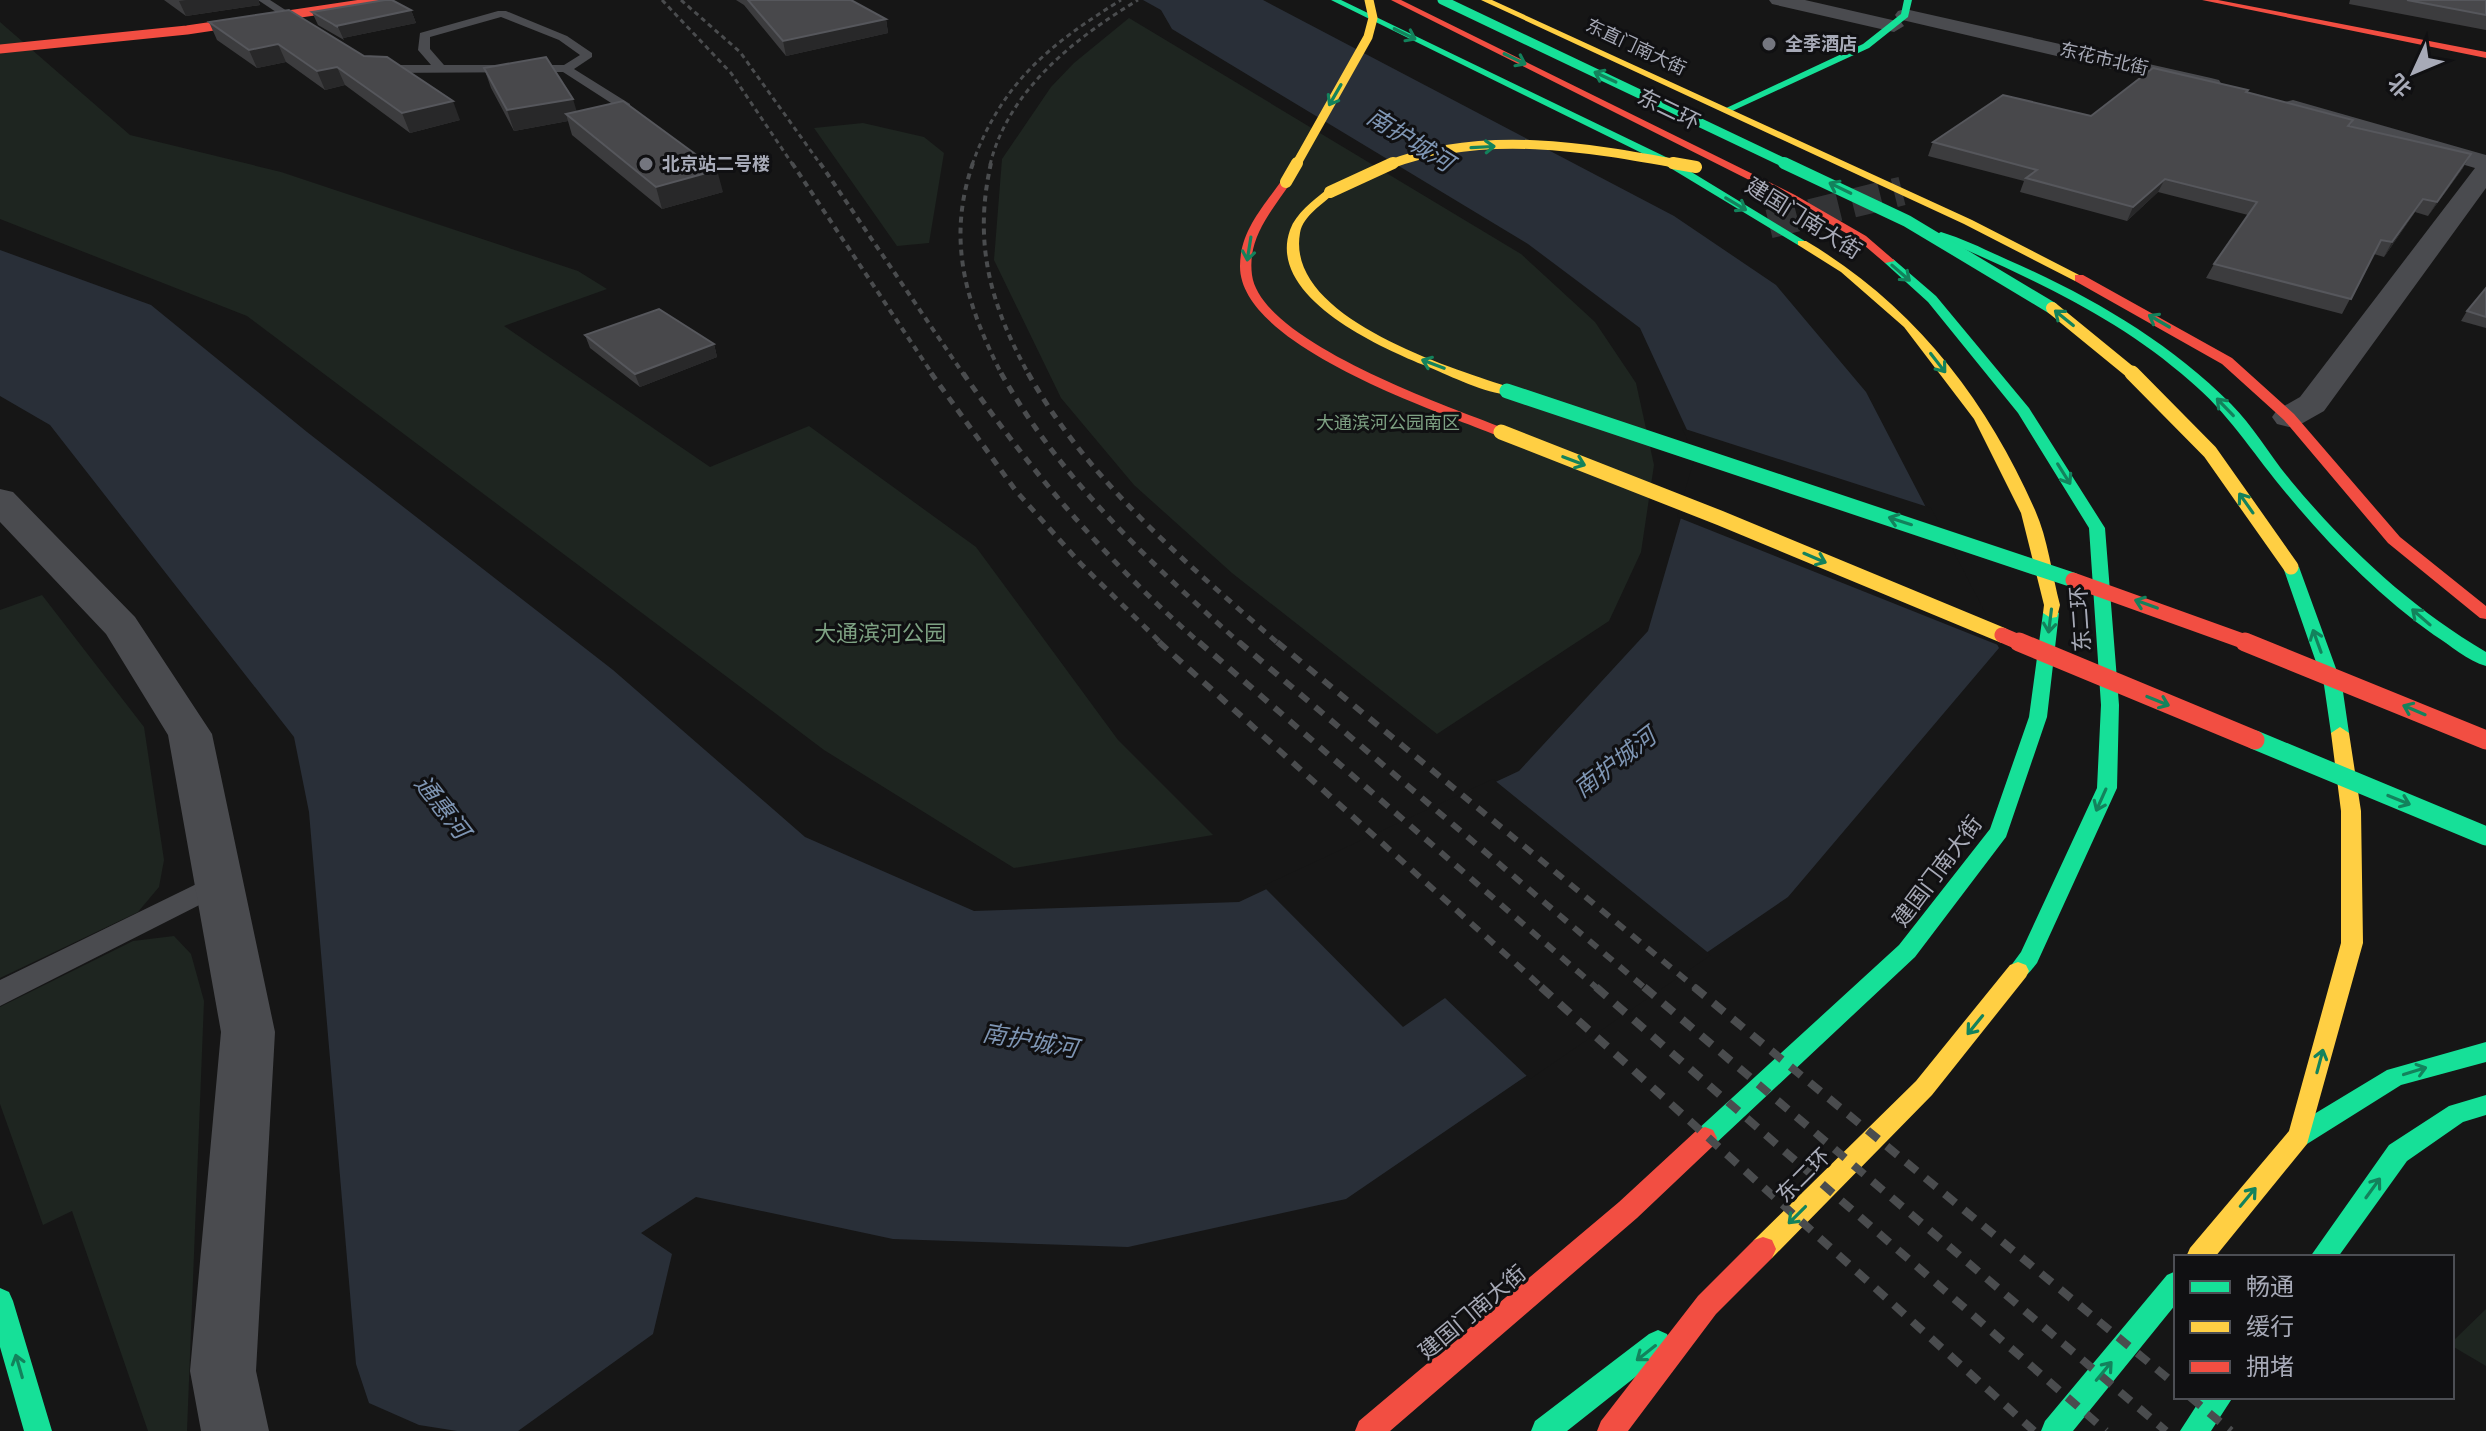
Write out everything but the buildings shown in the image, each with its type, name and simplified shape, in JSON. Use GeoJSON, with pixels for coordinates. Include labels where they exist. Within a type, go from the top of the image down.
{"type":"FeatureCollection","features":[{"type":"Feature","properties":{"kind":"main road"},"geometry":{"type":"LineString","coordinates":[[0,41],[217,21],[356,0]]}},
{"type":"Feature","properties":{"kind":"main road"},"geometry":{"type":"LineString","coordinates":[[0,49],[187,30],[388,0]]}},
{"type":"Feature","properties":{"kind":"main road","name":"建国门南大街"},"geometry":{"type":"LineString","coordinates":[[1335,0],[1666,161],[1845,269],[1908,324],[1981,418],[2029,513],[2052,605],[2038,717],[1999,832],[1907,951],[1628,1210],[1369,1431]]}},
{"type":"Feature","properties":{"kind":"main road"},"geometry":{"type":"LineString","coordinates":[[1369,0],[1374,11],[1368,37],[1286,182],[1249,239],[1249,289],[1268,313],[1303,342],[1351,368],[1501,432],[1720,518],[2486,836]]}},
{"type":"Feature","properties":{"kind":"main road","name":"东二环"},"geometry":{"type":"LineString","coordinates":[[1395,0],[1791,197],[1862,238],[1932,299],[2024,411],[2097,528],[2110,705],[2107,788],[2029,957],[1924,1088],[1707,1305],[1611,1431]]}},
{"type":"Feature","properties":{"kind":"main road","name":"东二环"},"geometry":{"type":"LineString","coordinates":[[1442,0],[1907,221],[2049,306],[2141,380],[2210,452],[2291,567],[2333,685],[2351,811],[2352,943],[2299,1136],[2201,1255]]}},
{"type":"Feature","properties":{"kind":"main road","name":"东直门南大街"},"geometry":{"type":"LineString","coordinates":[[1485,0],[1727,110]]}},
{"type":"Feature","properties":{"kind":"main road"},"geometry":{"type":"LineString","coordinates":[[2206,0],[2486,55]]}},
{"type":"Feature","properties":{"kind":"main road"},"geometry":{"type":"LineString","coordinates":[[1727,110],[1866,46],[1902,14]]}},
{"type":"Feature","properties":{"kind":"main road"},"geometry":{"type":"LineString","coordinates":[[1727,110],[1968,222],[2120,299],[2227,361],[2289,417],[2394,540],[2486,614]]}},
{"type":"Feature","properties":{"kind":"main road"},"geometry":{"type":"LineString","coordinates":[[1791,197],[1696,167],[1621,153],[1567,147],[1469,148],[1384,163],[1330,192],[1309,210],[1293,235],[1293,263],[1310,290],[1334,313],[1380,341],[1429,363],[2137,601],[2265,649],[2486,740]]}},
{"type":"Feature","properties":{"kind":"main road"},"geometry":{"type":"LineString","coordinates":[[1907,221],[2032,272],[2096,305],[2156,348],[2227,407],[2286,484],[2352,556],[2439,632],[2486,660]]}},
{"type":"Feature","properties":{"kind":"main road"},"geometry":{"type":"LineString","coordinates":[[2299,1136],[2395,1077],[2486,1052]]}},
{"type":"Feature","properties":{"kind":"main road"},"geometry":{"type":"LineString","coordinates":[[2325,1254],[2398,1153],[2457,1113],[2486,1105]]}},
{"type":"Feature","properties":{"kind":"main road"},"geometry":{"type":"LineString","coordinates":[[2055,1431],[2174,1286]]}},
{"type":"Feature","properties":{"kind":"main road"},"geometry":{"type":"LineString","coordinates":[[0,1301],[38,1431]]}},
{"type":"Feature","properties":{"kind":"main road"},"geometry":{"type":"LineString","coordinates":[[1545,1431],[1707,1305]]}},
{"type":"Feature","properties":{"kind":"main road"},"geometry":{"type":"LineString","coordinates":[[2194,1431],[2218,1399]]}},
{"type":"Feature","properties":{"kind":"street","name":"东花市北街"},"geometry":{"type":"LineString","coordinates":[[1779,0],[1902,14],[2237,91]]}},
{"type":"Feature","properties":{"kind":"street"},"geometry":{"type":"LineString","coordinates":[[2266,99],[2486,163]]}},
{"type":"Feature","properties":{"kind":"street"},"geometry":{"type":"LineString","coordinates":[[2289,417],[2312,404],[2486,170]]}},
{"type":"Feature","properties":{"kind":"street"},"geometry":{"type":"LineString","coordinates":[[0,500],[121,626],[190,734],[248,1032],[223,1371],[235,1431]]}},
{"type":"Feature","properties":{"kind":"lane"},"geometry":{"type":"LineString","coordinates":[[263,0],[309,29]]}},
{"type":"Feature","properties":{"kind":"lane"},"geometry":{"type":"LineString","coordinates":[[442,70],[424,50],[424,35],[502,13],[563,38],[588,55],[566,69]]}},
{"type":"Feature","properties":{"kind":"lane"},"geometry":{"type":"LineString","coordinates":[[365,63],[377,69],[566,69],[626,107]]}},
{"type":"Feature","properties":{"kind":"lane"},"geometry":{"type":"LineString","coordinates":[[0,994],[219,883]]}},
{"type":"Feature","properties":{"kind":"green space","name":"大通滨河公园南区"},"geometry":{"type":"Polygon","coordinates":[[[1129,18],[1521,254],[1595,322],[1636,383],[1654,465],[1641,552],[1609,621],[1437,734],[1232,573],[1134,485],[1061,398],[994,260],[1002,159],[1051,87],[1074,63],[1129,18]]]}},
{"type":"Feature","properties":{"kind":"green space","name":"大通滨河公园"},"geometry":{"type":"Polygon","coordinates":[[[0,22],[130,135],[281,172],[578,271],[607,289],[504,326],[710,467],[809,426],[976,547],[1118,740],[1213,835],[1014,868],[824,750],[247,316],[0,219],[0,22]]]}},
{"type":"Feature","properties":{"kind":"green space"},"geometry":{"type":"Polygon","coordinates":[[[863,123],[924,137],[944,153],[929,243],[897,246],[814,128],[863,123]]]}},
{"type":"Feature","properties":{"kind":"green space"},"geometry":{"type":"Polygon","coordinates":[[[42,595],[144,727],[164,860],[159,887],[138,912],[0,978],[0,610],[42,595]]]}},
{"type":"Feature","properties":{"kind":"green space"},"geometry":{"type":"Polygon","coordinates":[[[174,936],[191,954],[204,1001],[187,1431],[148,1431],[72,1211],[43,1225],[0,1104],[0,1007],[133,941],[174,936]]]}},
{"type":"Feature","properties":{"kind":"green space"},"geometry":{"type":"Polygon","coordinates":[[[2486,1309],[2486,1366],[2454,1347],[2454,1340],[2486,1309]]]}},
{"type":"Feature","properties":{"kind":"water"},"geometry":{"type":"Polygon","coordinates":[[[1143,0],[1263,0],[1674,216],[1776,285],[1866,392],[1999,648],[1788,897],[1346,1199],[1128,1247],[893,1239],[696,1197],[641,1233],[672,1254],[653,1334],[518,1431],[457,1431],[419,1425],[369,1403],[356,1364],[309,812],[294,737],[50,425],[0,396],[0,250],[151,305],[307,432],[613,670],[805,837],[974,911],[1239,902],[1519,771],[1648,631],[1699,456],[1640,328],[1528,244],[1172,29],[1161,10],[1143,0]]]}},
{"type":"Feature","properties":{"kind":"pier"},"geometry":{"type":"Polygon","coordinates":[[[1682,428],[1931,508],[2003,647],[1677,517],[1695,457],[1682,428]]]}},
{"type":"Feature","properties":{"kind":"pier"},"geometry":{"type":"Polygon","coordinates":[[[1493,779],[1711,955],[1530,1079],[1445,998],[1403,1027],[1263,886],[1493,779]]]}},
{"type":"Feature","properties":{"kind":"tunnel"},"geometry":{"type":"LineString","coordinates":[[1769,224],[1902,191]]}},
{"type":"Feature","properties":{"kind":"railway"},"geometry":{"type":"LineString","coordinates":[[662,0],[731,73],[793,165]]}},
{"type":"Feature","properties":{"kind":"railway"},"geometry":{"type":"LineString","coordinates":[[681,0],[740,52],[821,165]]}},
{"type":"Feature","properties":{"kind":"railway"},"geometry":{"type":"LineString","coordinates":[[972,165],[998,111],[1031,68],[1072,33],[1121,0]]}},
{"type":"Feature","properties":{"kind":"railway"},"geometry":{"type":"LineString","coordinates":[[990,165],[999,138],[1028,90],[1068,49],[1138,0]]}},
{"type":"Feature","properties":{"kind":"railway"},"geometry":{"type":"LineString","coordinates":[[792,163],[933,375]]}},
{"type":"Feature","properties":{"kind":"railway"},"geometry":{"type":"LineString","coordinates":[[820,163],[964,375]]}},
{"type":"Feature","properties":{"kind":"railway"},"geometry":{"type":"LineString","coordinates":[[973,163],[961,219],[964,271],[978,323],[1001,373]]}},
{"type":"Feature","properties":{"kind":"railway"},"geometry":{"type":"LineString","coordinates":[[991,163],[984,220],[989,272],[1004,323],[1029,375]]}},
{"type":"Feature","properties":{"kind":"railway"},"geometry":{"type":"LineString","coordinates":[[931,373],[1016,491],[1081,564],[1162,644]]}},
{"type":"Feature","properties":{"kind":"railway"},"geometry":{"type":"LineString","coordinates":[[963,373],[1016,446],[1073,516],[1135,582],[1201,644]]}},
{"type":"Feature","properties":{"kind":"railway"},"geometry":{"type":"LineString","coordinates":[[1001,373],[1051,449],[1109,518],[1241,644]]}},
{"type":"Feature","properties":{"kind":"railway"},"geometry":{"type":"LineString","coordinates":[[1028,373],[1052,413],[1110,485],[1209,583],[1279,644]]}},
{"type":"Feature","properties":{"kind":"railway"},"geometry":{"type":"LineString","coordinates":[[1159,642],[1544,989]]}},
{"type":"Feature","properties":{"kind":"railway"},"geometry":{"type":"LineString","coordinates":[[1199,642],[1598,989]]}},
{"type":"Feature","properties":{"kind":"railway"},"geometry":{"type":"LineString","coordinates":[[1239,642],[1646,989]]}},
{"type":"Feature","properties":{"kind":"railway"},"geometry":{"type":"LineString","coordinates":[[1277,642],[1697,989]]}},
{"type":"Feature","properties":{"kind":"railway"},"geometry":{"type":"LineString","coordinates":[[1541,987],[2034,1431]]}},
{"type":"Feature","properties":{"kind":"railway"},"geometry":{"type":"LineString","coordinates":[[1596,987],[2106,1431]]}},
{"type":"Feature","properties":{"kind":"railway"},"geometry":{"type":"LineString","coordinates":[[1644,987],[2166,1431]]}},
{"type":"Feature","properties":{"kind":"railway"},"geometry":{"type":"LineString","coordinates":[[1694,987],[2174,1383]]}},
{"type":"Feature","properties":{"kind":"railway"},"geometry":{"type":"LineString","coordinates":[[2192,1399],[2231,1431]]}},
{"type":"Feature","properties":{"kind":"traffic: fast"},"geometry":{"type":"LineString","coordinates":[[1335,0],[1666,161],[1802,243]]}},
{"type":"Feature","properties":{"kind":"traffic: fast"},"geometry":{"type":"LineString","coordinates":[[1442,0],[1907,221],[2052,308]]}},
{"type":"Feature","properties":{"kind":"traffic: fast"},"geometry":{"type":"LineString","coordinates":[[1727,110],[1866,46],[1905,15],[1908,0]]}},
{"type":"Feature","properties":{"kind":"traffic: fast"},"geometry":{"type":"LineString","coordinates":[[1941,235],[2056,287],[2129,328],[2163,352],[2196,378],[2234,416],[2286,484],[2330,534],[2378,581],[2429,624],[2486,660]]}},
{"type":"Feature","properties":{"kind":"traffic: fast"},"geometry":{"type":"LineString","coordinates":[[1889,261],[1932,299],[2024,411],[2097,528],[2110,705],[2107,788],[2029,957],[2018,971]]}},
{"type":"Feature","properties":{"kind":"traffic: fast"},"geometry":{"type":"LineString","coordinates":[[1507,391],[2073,580]]}},
{"type":"Feature","properties":{"kind":"traffic: fast"},"geometry":{"type":"LineString","coordinates":[[2291,567],[2333,685],[2340,733]]}},
{"type":"Feature","properties":{"kind":"traffic: fast"},"geometry":{"type":"LineString","coordinates":[[1705,1138],[1907,951],[1999,832],[2038,717],[2051,613]]}},
{"type":"Feature","properties":{"kind":"traffic: fast"},"geometry":{"type":"LineString","coordinates":[[2255,740],[2486,836]]}},
{"type":"Feature","properties":{"kind":"traffic: fast"},"geometry":{"type":"LineString","coordinates":[[2299,1136],[2395,1077],[2486,1052]]}},
{"type":"Feature","properties":{"kind":"traffic: fast"},"geometry":{"type":"LineString","coordinates":[[2324,1255],[2398,1153],[2457,1113],[2486,1105]]}},
{"type":"Feature","properties":{"kind":"traffic: fast"},"geometry":{"type":"LineString","coordinates":[[2055,1431],[2174,1286]]}},
{"type":"Feature","properties":{"kind":"traffic: fast"},"geometry":{"type":"LineString","coordinates":[[0,1301],[38,1431]]}},
{"type":"Feature","properties":{"kind":"traffic: fast"},"geometry":{"type":"LineString","coordinates":[[1545,1431],[1658,1343]]}},
{"type":"Feature","properties":{"kind":"traffic: fast"},"geometry":{"type":"LineString","coordinates":[[2194,1431],[2218,1399]]}},
{"type":"Feature","properties":{"kind":"traffic: slow"},"geometry":{"type":"LineString","coordinates":[[1286,182],[1368,37],[1373,18],[1369,0]]}},
{"type":"Feature","properties":{"kind":"traffic: slow"},"geometry":{"type":"LineString","coordinates":[[1485,0],[1968,222],[2079,278]]}},
{"type":"Feature","properties":{"kind":"traffic: slow"},"geometry":{"type":"LineString","coordinates":[[1330,192],[1371,171],[1404,159],[1484,145],[1591,149],[1696,167]]}},
{"type":"Feature","properties":{"kind":"traffic: slow"},"geometry":{"type":"LineString","coordinates":[[1330,192],[1304,216],[1294,234],[1295,264],[1311,291],[1337,315],[1371,336],[1446,370],[1507,391]]}},
{"type":"Feature","properties":{"kind":"traffic: slow"},"geometry":{"type":"LineString","coordinates":[[1802,243],[1845,269],[1908,324],[1981,418],[2029,513],[2052,605],[2051,613]]}},
{"type":"Feature","properties":{"kind":"traffic: slow"},"geometry":{"type":"LineString","coordinates":[[2052,308],[2141,380],[2210,452],[2291,567]]}},
{"type":"Feature","properties":{"kind":"traffic: slow"},"geometry":{"type":"LineString","coordinates":[[1501,432],[1720,518],[2002,635]]}},
{"type":"Feature","properties":{"kind":"traffic: slow"},"geometry":{"type":"LineString","coordinates":[[2201,1255],[2299,1136],[2352,943],[2351,811],[2340,733]]}},
{"type":"Feature","properties":{"kind":"traffic: slow"},"geometry":{"type":"LineString","coordinates":[[1763,1249],[1924,1088],[2018,971]]}},
{"type":"Feature","properties":{"kind":"traffic: jam"},"geometry":{"type":"LineString","coordinates":[[0,49],[187,30],[388,0]]}},
{"type":"Feature","properties":{"kind":"traffic: jam"},"geometry":{"type":"LineString","coordinates":[[1395,0],[1791,197],[1862,238],[1889,261]]}},
{"type":"Feature","properties":{"kind":"traffic: jam"},"geometry":{"type":"LineString","coordinates":[[2206,0],[2486,55]]}},
{"type":"Feature","properties":{"kind":"traffic: jam"},"geometry":{"type":"LineString","coordinates":[[1286,182],[1259,220],[1250,236],[1247,250],[1247,282],[1265,310],[1290,333],[1362,374],[1501,432]]}},
{"type":"Feature","properties":{"kind":"traffic: jam"},"geometry":{"type":"LineString","coordinates":[[2079,278],[2227,361],[2289,417],[2394,540],[2486,614]]}},
{"type":"Feature","properties":{"kind":"traffic: jam"},"geometry":{"type":"LineString","coordinates":[[2073,580],[2265,649],[2486,740]]}},
{"type":"Feature","properties":{"kind":"traffic: jam"},"geometry":{"type":"LineString","coordinates":[[2002,635],[2255,740]]}},
{"type":"Feature","properties":{"kind":"traffic: jam"},"geometry":{"type":"LineString","coordinates":[[1369,1431],[1628,1210],[1705,1138]]}},
{"type":"Feature","properties":{"kind":"traffic: jam"},"geometry":{"type":"LineString","coordinates":[[1611,1431],[1707,1305],[1763,1249]]}},
{"type":"Feature","properties":{"kind":"place","name":"全季酒店"},"geometry":{"type":"Point","coordinates":[1769,44]}},
{"type":"Feature","properties":{"kind":"place","name":"北京站二号楼"},"geometry":{"type":"Point","coordinates":[646,164]}},
{"type":"Feature","properties":{"kind":"water label","name":"南护城河"},"geometry":{"type":"Point","coordinates":[1410,140]}},
{"type":"Feature","properties":{"kind":"water label","name":"南护城河"},"geometry":{"type":"Point","coordinates":[1615,763]}},
{"type":"Feature","properties":{"kind":"water label","name":"通惠河"},"geometry":{"type":"Point","coordinates":[442,807]}},
{"type":"Feature","properties":{"kind":"water label","name":"南护城河"},"geometry":{"type":"Point","coordinates":[1030,1041]}}]}
